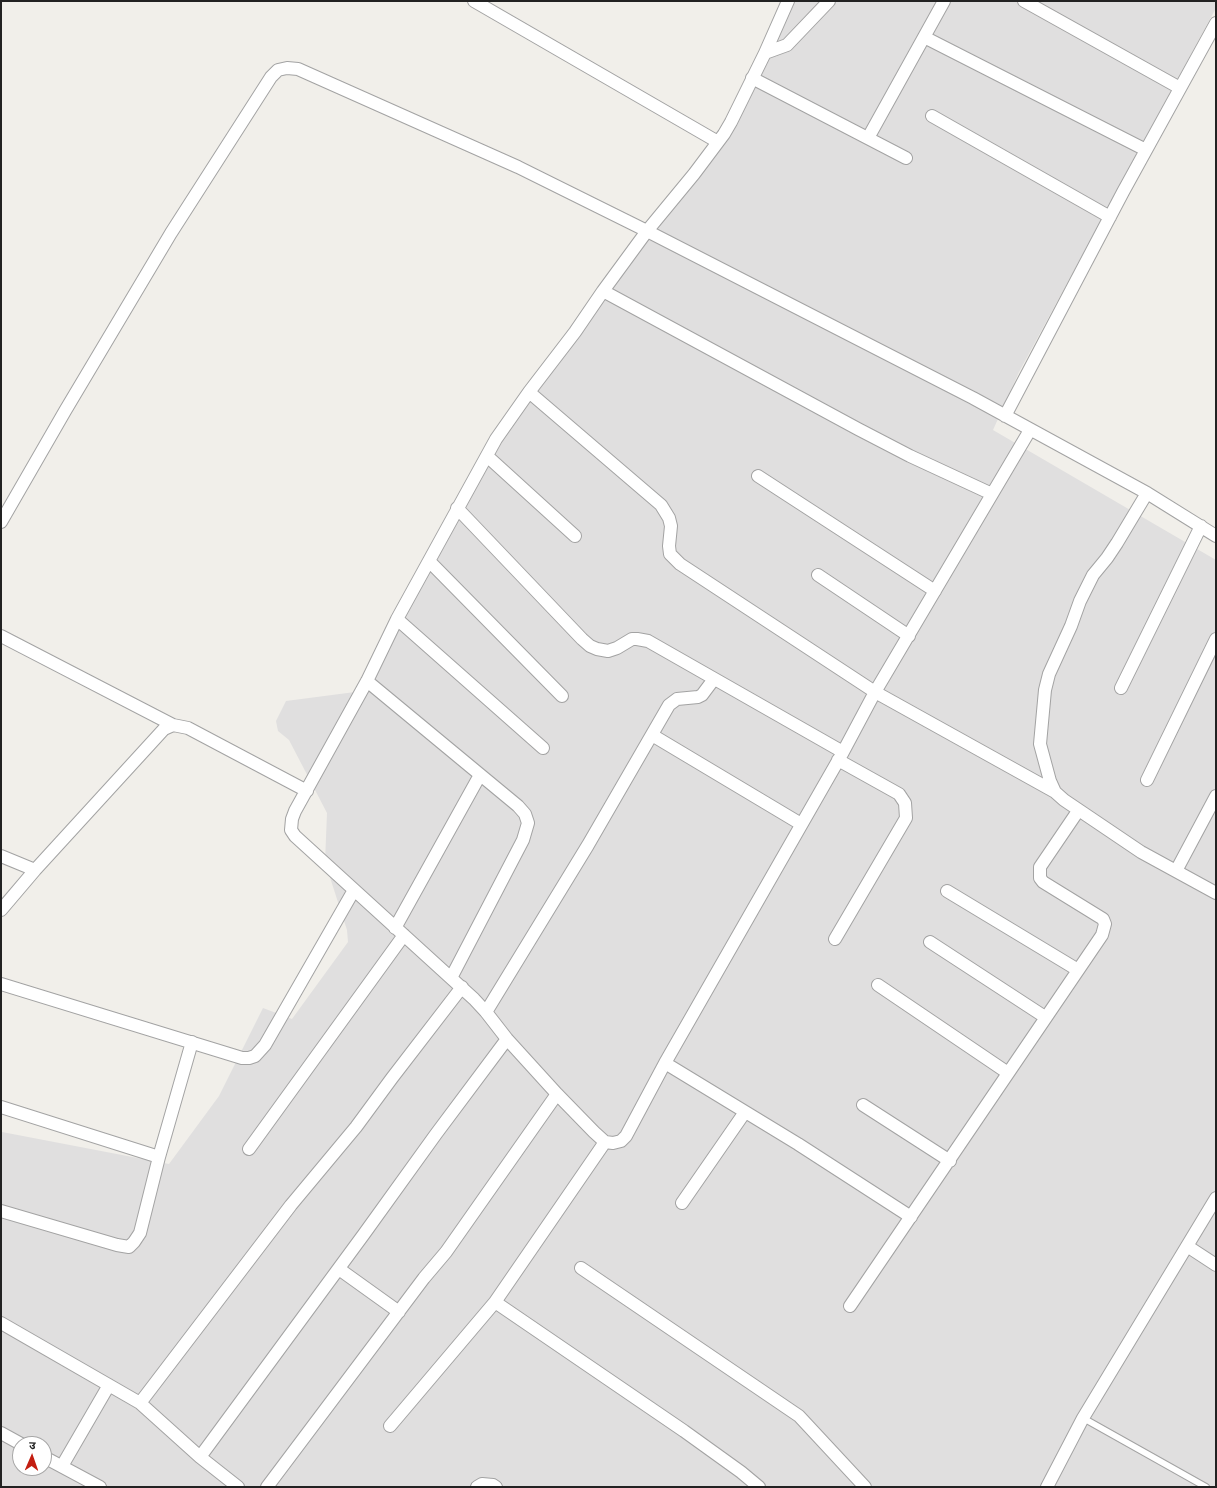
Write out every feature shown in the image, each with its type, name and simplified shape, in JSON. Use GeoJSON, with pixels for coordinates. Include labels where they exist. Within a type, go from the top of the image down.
{"type":"FeatureCollection","features":[{"type":"Feature","properties":{"kind":"street"},"geometry":{"type":"LineString","coordinates":[[474,1],[718,142]]}},
{"type":"Feature","properties":{"kind":"street"},"geometry":{"type":"LineString","coordinates":[[788,1],[765,53],[731,122],[718,142],[603,290],[575,332],[529,392],[496,439],[397,619],[367,681],[292,819],[291,830],[294,836],[399,932],[462,987],[486,1012],[507,1039],[557,1094],[605,1142],[613,1143],[621,1140],[626,1136],[664,1063],[841,756],[876,692],[1030,430]]}},
{"type":"Feature","properties":{"kind":"street"},"geometry":{"type":"LineString","coordinates":[[765,53],[787,45],[829,1]]}},
{"type":"Feature","properties":{"kind":"street"},"geometry":{"type":"LineString","coordinates":[[868,138],[944,1]]}},
{"type":"Feature","properties":{"kind":"street"},"geometry":{"type":"LineString","coordinates":[[1024,1],[1180,88]]}},
{"type":"Feature","properties":{"kind":"street"},"geometry":{"type":"LineString","coordinates":[[1005,416],[1110,217],[1216,23]]}},
{"type":"Feature","properties":{"kind":"street"},"geometry":{"type":"LineString","coordinates":[[924,37],[1146,150]]}},
{"type":"Feature","properties":{"kind":"street"},"geometry":{"type":"LineString","coordinates":[[1,522],[65,410],[171,233],[271,76],[278,70],[287,68],[298,69],[518,167],[648,231],[966,394],[1147,493],[1216,536]]}},
{"type":"Feature","properties":{"kind":"street"},"geometry":{"type":"LineString","coordinates":[[752,78],[906,158]]}},
{"type":"Feature","properties":{"kind":"street"},"geometry":{"type":"LineString","coordinates":[[932,116],[1110,217]]}},
{"type":"Feature","properties":{"kind":"street"},"geometry":{"type":"LineString","coordinates":[[603,290],[858,429],[910,456],[992,494]]}},
{"type":"Feature","properties":{"kind":"street"},"geometry":{"type":"LineString","coordinates":[[529,392],[661,505],[669,518],[669,546],[670,554],[673,558],[876,692],[1055,792],[1078,811],[1142,852],[1216,893]]}},
{"type":"Feature","properties":{"kind":"street"},"geometry":{"type":"LineString","coordinates":[[487,456],[575,536]]}},
{"type":"Feature","properties":{"kind":"street"},"geometry":{"type":"LineString","coordinates":[[758,476],[936,591]]}},
{"type":"Feature","properties":{"kind":"street"},"geometry":{"type":"LineString","coordinates":[[1055,792],[1048,775],[1040,744],[1044,690],[1049,674],[1087,586],[1093,575],[1117,543],[1147,493]]}},
{"type":"Feature","properties":{"kind":"street"},"geometry":{"type":"LineString","coordinates":[[457,508],[590,646],[608,651],[617,648],[632,639],[648,641],[841,756],[899,794],[904,803],[906,818],[835,939]]}},
{"type":"Feature","properties":{"kind":"street"},"geometry":{"type":"LineString","coordinates":[[1121,688],[1201,526]]}},
{"type":"Feature","properties":{"kind":"street"},"geometry":{"type":"LineString","coordinates":[[429,560],[562,696]]}},
{"type":"Feature","properties":{"kind":"street"},"geometry":{"type":"LineString","coordinates":[[818,575],[910,636]]}},
{"type":"Feature","properties":{"kind":"street"},"geometry":{"type":"LineString","coordinates":[[397,619],[543,748]]}},
{"type":"Feature","properties":{"kind":"street"},"geometry":{"type":"LineString","coordinates":[[1,636],[172,724],[188,728],[307,791]]}},
{"type":"Feature","properties":{"kind":"street"},"geometry":{"type":"LineString","coordinates":[[1147,780],[1216,639]]}},
{"type":"Feature","properties":{"kind":"street"},"geometry":{"type":"LineString","coordinates":[[486,1012],[588,845],[669,705],[672,701],[677,699],[698,697],[702,695],[714,679]]}},
{"type":"Feature","properties":{"kind":"street"},"geometry":{"type":"LineString","coordinates":[[367,681],[518,806],[525,814],[528,823],[523,840],[451,978]]}},
{"type":"Feature","properties":{"kind":"street"},"geometry":{"type":"LineString","coordinates":[[1,910],[35,870],[164,729],[172,724]]}},
{"type":"Feature","properties":{"kind":"street"},"geometry":{"type":"LineString","coordinates":[[652,735],[801,824]]}},
{"type":"Feature","properties":{"kind":"street"},"geometry":{"type":"LineString","coordinates":[[249,1149],[399,932],[480,775]]}},
{"type":"Feature","properties":{"kind":"street"},"geometry":{"type":"LineString","coordinates":[[1176,871],[1216,796]]}},
{"type":"Feature","properties":{"kind":"street"},"geometry":{"type":"LineString","coordinates":[[850,1306],[950,1161],[1045,1017],[1102,935],[1105,924],[1103,919],[1043,882],[1040,878],[1040,867],[1078,811]]}},
{"type":"Feature","properties":{"kind":"street"},"geometry":{"type":"LineString","coordinates":[[1,856],[35,870]]}},
{"type":"Feature","properties":{"kind":"street"},"geometry":{"type":"LineString","coordinates":[[1,984],[242,1058],[249,1058],[255,1056],[265,1045],[354,890]]}},
{"type":"Feature","properties":{"kind":"street"},"geometry":{"type":"LineString","coordinates":[[947,891],[1078,970]]}},
{"type":"Feature","properties":{"kind":"street"},"geometry":{"type":"LineString","coordinates":[[930,942],[1045,1017]]}},
{"type":"Feature","properties":{"kind":"street"},"geometry":{"type":"LineString","coordinates":[[878,985],[1008,1073]]}},
{"type":"Feature","properties":{"kind":"street"},"geometry":{"type":"LineString","coordinates":[[140,1403],[291,1205],[356,1127],[462,987]]}},
{"type":"Feature","properties":{"kind":"street"},"geometry":{"type":"LineString","coordinates":[[200,1457],[507,1039]]}},
{"type":"Feature","properties":{"kind":"street"},"geometry":{"type":"LineString","coordinates":[[1,1211],[117,1245],[129,1246],[134,1242],[140,1233],[159,1157],[192,1042]]}},
{"type":"Feature","properties":{"kind":"street"},"geometry":{"type":"LineString","coordinates":[[664,1063],[745,1112],[911,1217]]}},
{"type":"Feature","properties":{"kind":"street"},"geometry":{"type":"LineString","coordinates":[[267,1487],[424,1278],[446,1252],[557,1094]]}},
{"type":"Feature","properties":{"kind":"street"},"geometry":{"type":"LineString","coordinates":[[863,1105],[950,1161]]}},
{"type":"Feature","properties":{"kind":"street"},"geometry":{"type":"LineString","coordinates":[[1,1107],[159,1157]]}},
{"type":"Feature","properties":{"kind":"street"},"geometry":{"type":"LineString","coordinates":[[682,1203],[745,1112]]}},
{"type":"Feature","properties":{"kind":"street"},"geometry":{"type":"LineString","coordinates":[[390,1426],[495,1302],[605,1142]]}},
{"type":"Feature","properties":{"kind":"street"},"geometry":{"type":"LineString","coordinates":[[1047,1487],[1083,1418],[1216,1198]]}},
{"type":"Feature","properties":{"kind":"street"},"geometry":{"type":"LineString","coordinates":[[1187,1246],[1216,1265]]}},
{"type":"Feature","properties":{"kind":"street"},"geometry":{"type":"LineString","coordinates":[[581,1268],[799,1416],[865,1487]]}},
{"type":"Feature","properties":{"kind":"street"},"geometry":{"type":"LineString","coordinates":[[338,1269],[399,1312]]}},
{"type":"Feature","properties":{"kind":"street"},"geometry":{"type":"LineString","coordinates":[[495,1302],[684,1432],[741,1472],[759,1487]]}},
{"type":"Feature","properties":{"kind":"street"},"geometry":{"type":"LineString","coordinates":[[1,1323],[140,1403],[200,1457],[239,1487]]}},
{"type":"Feature","properties":{"kind":"street"},"geometry":{"type":"LineString","coordinates":[[62,1466],[109,1385]]}},
{"type":"Feature","properties":{"kind":"street"},"geometry":{"type":"LineString","coordinates":[[1,1434],[12,1440]]}},
{"type":"Feature","properties":{"kind":"street"},"geometry":{"type":"LineString","coordinates":[[52,1461],[100,1487]]}},
{"type":"Feature","properties":{"kind":"street"},"geometry":{"type":"LineString","coordinates":[[477,1487],[482,1484],[493,1485],[496,1487]]}},
{"type":"Feature","properties":{"kind":"lane"},"geometry":{"type":"LineString","coordinates":[[1083,1418],[1206,1487]]}},
{"type":"Feature","properties":{"kind":"shaded area"},"geometry":{"type":"Polygon","coordinates":[[[791,1],[1216,1],[1216,8],[1019,372],[993,430],[1216,560],[1216,1487],[1,1487],[2,1132],[169,1164],[219,1096],[263,1008],[292,1019],[348,942],[347,930],[325,862],[327,813],[289,740],[278,731],[276,721],[286,701],[355,692],[490,438],[614,266],[749,95],[791,1]]]}}]}
